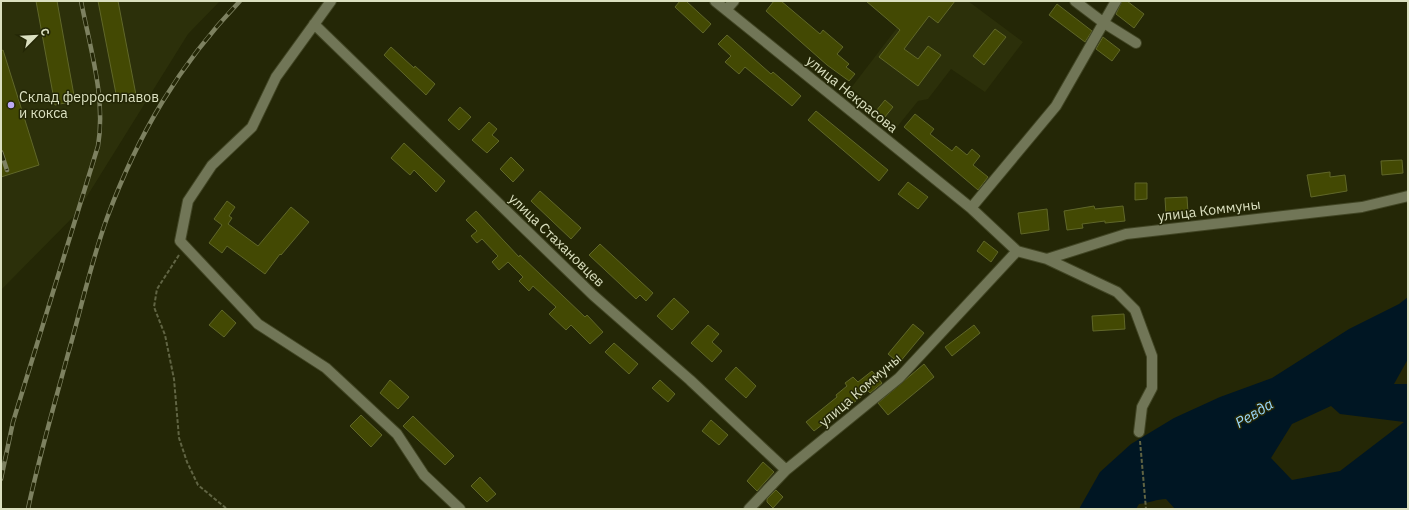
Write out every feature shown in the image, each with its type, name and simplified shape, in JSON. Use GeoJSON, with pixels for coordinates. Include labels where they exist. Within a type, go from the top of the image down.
{"type":"FeatureCollection","features":[{"type":"Feature","properties":{"kind":"street"},"geometry":{"type":"LineString","coordinates":[[331,1],[276,77],[252,127],[212,165],[188,201],[182,243],[258,324],[326,368],[397,434],[424,475],[460,509]]}},
{"type":"Feature","properties":{"kind":"street","name":"улица Некрасова"},"geometry":{"type":"LineString","coordinates":[[715,1],[971,208]]}},
{"type":"Feature","properties":{"kind":"street"},"geometry":{"type":"LineString","coordinates":[[726,10],[734,1]]}},
{"type":"Feature","properties":{"kind":"street"},"geometry":{"type":"LineString","coordinates":[[1075,1],[1104,23],[1136,42]]}},
{"type":"Feature","properties":{"kind":"street"},"geometry":{"type":"LineString","coordinates":[[1116,1],[1056,106],[971,208],[1016,251],[1047,260],[1117,292],[1135,310],[1152,356],[1152,388],[1142,407],[1139,432]]}},
{"type":"Feature","properties":{"kind":"street","name":"улица Стахановцев"},"geometry":{"type":"LineString","coordinates":[[314,24],[593,295],[690,380],[786,470]]}},
{"type":"Feature","properties":{"kind":"street","name":"улица Коммуны"},"geometry":{"type":"LineString","coordinates":[[1047,260],[1126,234],[1362,207],[1408,196]]}},
{"type":"Feature","properties":{"kind":"street","name":"улица Коммуны"},"geometry":{"type":"LineString","coordinates":[[748,509],[786,470],[899,378],[1016,251]]}},
{"type":"Feature","properties":{"kind":"path"},"geometry":{"type":"LineString","coordinates":[[182,243],[157,289],[154,307],[165,335],[174,379],[179,438],[187,462],[198,485],[227,509]]}},
{"type":"Feature","properties":{"kind":"path"},"geometry":{"type":"LineString","coordinates":[[1139,432],[1146,509]]}},
{"type":"Feature","properties":{"kind":"shaded area"},"geometry":{"type":"Polygon","coordinates":[[[1,1],[220,1],[188,34],[76,214],[1,290],[1,1]]]}},
{"type":"Feature","properties":{"kind":"shaded area"},"geometry":{"type":"Polygon","coordinates":[[[866,1],[968,1],[1023,42],[985,92],[951,69],[928,99],[918,101],[897,127],[851,88],[897,28],[866,1]]]}},
{"type":"Feature","properties":{"kind":"water","name":"Ревда"},"geometry":{"type":"Polygon","coordinates":[[[1408,297],[1408,359],[1394,384],[1408,384],[1408,509],[1175,509],[1166,499],[1139,504],[1136,509],[1079,509],[1100,472],[1131,444],[1174,418],[1220,397],[1272,378],[1349,329],[1399,304],[1408,297]],[[1331,406],[1292,424],[1271,458],[1292,480],[1340,471],[1404,422],[1340,414],[1331,406]]]}},
{"type":"Feature","properties":{"kind":"building"},"geometry":{"type":"Polygon","coordinates":[[[36,1],[57,1],[75,101],[55,105],[36,1]]]}},
{"type":"Feature","properties":{"kind":"building"},"geometry":{"type":"Polygon","coordinates":[[[98,1],[118,1],[136,95],[117,99],[98,1]]]}},
{"type":"Feature","properties":{"kind":"building"},"geometry":{"type":"Polygon","coordinates":[[[680,1],[686,1],[711,24],[703,33],[675,7],[680,1]]]}},
{"type":"Feature","properties":{"kind":"building"},"geometry":{"type":"Polygon","coordinates":[[[774,1],[781,1],[820,34],[823,30],[843,47],[837,54],[849,64],[846,67],[855,74],[849,81],[827,65],[766,11],[774,1]]]}},
{"type":"Feature","properties":{"kind":"building"},"geometry":{"type":"Polygon","coordinates":[[[866,1],[955,1],[938,23],[929,16],[904,49],[918,59],[928,46],[941,55],[918,86],[879,57],[900,30],[866,1]]]}},
{"type":"Feature","properties":{"kind":"building"},"geometry":{"type":"Polygon","coordinates":[[[1122,1],[1127,1],[1144,14],[1134,28],[1116,14],[1122,1]]]}},
{"type":"Feature","properties":{"kind":"building"},"geometry":{"type":"Polygon","coordinates":[[[1057,4],[1092,31],[1085,42],[1049,15],[1057,4]]]}},
{"type":"Feature","properties":{"kind":"building"},"geometry":{"type":"Polygon","coordinates":[[[995,29],[1006,37],[984,65],[973,56],[995,29]]]}},
{"type":"Feature","properties":{"kind":"building"},"geometry":{"type":"Polygon","coordinates":[[[727,35],[771,74],[773,72],[801,96],[792,106],[745,67],[739,74],[725,62],[731,56],[718,44],[727,35]]]}},
{"type":"Feature","properties":{"kind":"building"},"geometry":{"type":"Polygon","coordinates":[[[1103,37],[1120,50],[1112,61],[1096,49],[1103,37]]]}},
{"type":"Feature","properties":{"kind":"building"},"geometry":{"type":"Polygon","coordinates":[[[391,47],[414,68],[415,66],[435,84],[426,95],[384,55],[391,47]]]}},
{"type":"Feature","properties":{"kind":"building","name":"Склад ферросплавов и кокса"},"geometry":{"type":"Polygon","coordinates":[[[3,50],[39,165],[1,177],[1,51],[3,50]]]}},
{"type":"Feature","properties":{"kind":"building"},"geometry":{"type":"Polygon","coordinates":[[[885,100],[893,107],[884,118],[876,111],[885,100]]]}},
{"type":"Feature","properties":{"kind":"building"},"geometry":{"type":"Polygon","coordinates":[[[460,107],[471,117],[459,130],[448,120],[460,107]]]}},
{"type":"Feature","properties":{"kind":"building"},"geometry":{"type":"Polygon","coordinates":[[[816,111],[888,170],[879,181],[808,120],[816,111]]]}},
{"type":"Feature","properties":{"kind":"building"},"geometry":{"type":"Polygon","coordinates":[[[915,114],[934,129],[930,134],[952,151],[956,146],[967,155],[972,149],[980,156],[973,165],[988,177],[978,190],[904,127],[915,114]]]}},
{"type":"Feature","properties":{"kind":"building"},"geometry":{"type":"Polygon","coordinates":[[[489,122],[497,129],[492,135],[499,141],[487,153],[472,140],[489,122]]]}},
{"type":"Feature","properties":{"kind":"building"},"geometry":{"type":"Polygon","coordinates":[[[404,143],[445,181],[436,192],[414,170],[410,175],[391,158],[404,143]]]}},
{"type":"Feature","properties":{"kind":"building"},"geometry":{"type":"Polygon","coordinates":[[[511,157],[524,170],[513,182],[500,169],[511,157]]]}},
{"type":"Feature","properties":{"kind":"building"},"geometry":{"type":"Polygon","coordinates":[[[1402,160],[1403,173],[1382,175],[1381,161],[1402,160]]]}},
{"type":"Feature","properties":{"kind":"building"},"geometry":{"type":"Polygon","coordinates":[[[1330,172],[1330,177],[1345,175],[1347,191],[1311,197],[1307,175],[1330,172]]]}},
{"type":"Feature","properties":{"kind":"building"},"geometry":{"type":"Polygon","coordinates":[[[908,182],[928,197],[918,209],[898,194],[908,182]]]}},
{"type":"Feature","properties":{"kind":"building"},"geometry":{"type":"Polygon","coordinates":[[[1135,183],[1147,183],[1147,199],[1135,200],[1135,183]]]}},
{"type":"Feature","properties":{"kind":"building"},"geometry":{"type":"Polygon","coordinates":[[[540,191],[581,228],[571,239],[531,201],[540,191]]]}},
{"type":"Feature","properties":{"kind":"building"},"geometry":{"type":"Polygon","coordinates":[[[1187,197],[1188,213],[1166,215],[1165,198],[1187,197]]]}},
{"type":"Feature","properties":{"kind":"building"},"geometry":{"type":"Polygon","coordinates":[[[227,201],[235,207],[229,216],[232,218],[228,224],[258,246],[291,207],[309,222],[281,255],[280,254],[265,274],[227,246],[222,253],[209,243],[222,225],[214,219],[227,201]]]}},
{"type":"Feature","properties":{"kind":"building"},"geometry":{"type":"Polygon","coordinates":[[[1094,206],[1095,209],[1123,206],[1125,221],[1105,223],[1105,221],[1082,224],[1083,228],[1067,230],[1064,211],[1094,206]]]}},
{"type":"Feature","properties":{"kind":"building"},"geometry":{"type":"Polygon","coordinates":[[[1047,209],[1049,230],[1021,234],[1018,213],[1047,209]]]}},
{"type":"Feature","properties":{"kind":"building"},"geometry":{"type":"Polygon","coordinates":[[[476,211],[519,257],[520,255],[585,317],[587,315],[603,332],[590,344],[571,325],[566,330],[549,314],[556,307],[533,286],[529,291],[519,281],[523,277],[508,262],[499,270],[492,262],[498,256],[482,239],[477,243],[471,236],[477,231],[466,220],[476,211]]]}},
{"type":"Feature","properties":{"kind":"building"},"geometry":{"type":"Polygon","coordinates":[[[984,241],[998,252],[991,262],[977,251],[984,241]]]}},
{"type":"Feature","properties":{"kind":"building"},"geometry":{"type":"Polygon","coordinates":[[[600,244],[653,293],[646,301],[640,295],[636,299],[589,255],[600,244]]]}},
{"type":"Feature","properties":{"kind":"building"},"geometry":{"type":"Polygon","coordinates":[[[674,298],[689,312],[672,330],[657,316],[674,298]]]}},
{"type":"Feature","properties":{"kind":"building"},"geometry":{"type":"Polygon","coordinates":[[[222,310],[236,323],[224,337],[209,325],[222,310]]]}},
{"type":"Feature","properties":{"kind":"building"},"geometry":{"type":"Polygon","coordinates":[[[1124,314],[1125,329],[1093,331],[1092,316],[1124,314]]]}},
{"type":"Feature","properties":{"kind":"building"},"geometry":{"type":"Polygon","coordinates":[[[913,324],[924,333],[899,363],[888,354],[913,324]]]}},
{"type":"Feature","properties":{"kind":"building"},"geometry":{"type":"Polygon","coordinates":[[[708,325],[719,334],[712,342],[722,351],[712,362],[691,343],[708,325]]]}},
{"type":"Feature","properties":{"kind":"building"},"geometry":{"type":"Polygon","coordinates":[[[974,325],[980,333],[952,356],[945,347],[974,325]]]}},
{"type":"Feature","properties":{"kind":"building"},"geometry":{"type":"Polygon","coordinates":[[[614,343],[638,364],[629,374],[605,352],[614,343]]]}},
{"type":"Feature","properties":{"kind":"building"},"geometry":{"type":"Polygon","coordinates":[[[924,364],[934,377],[888,415],[878,403],[924,364]]]}},
{"type":"Feature","properties":{"kind":"building"},"geometry":{"type":"Polygon","coordinates":[[[736,367],[756,386],[746,398],[725,379],[736,367]]]}},
{"type":"Feature","properties":{"kind":"building"},"geometry":{"type":"Polygon","coordinates":[[[872,371],[882,383],[870,393],[868,391],[846,409],[845,407],[814,431],[806,422],[837,397],[836,395],[847,386],[845,383],[853,377],[858,382],[872,371]]]}},
{"type":"Feature","properties":{"kind":"building"},"geometry":{"type":"Polygon","coordinates":[[[390,380],[409,397],[398,409],[380,393],[390,380]]]}},
{"type":"Feature","properties":{"kind":"building"},"geometry":{"type":"Polygon","coordinates":[[[660,380],[675,394],[668,402],[652,388],[660,380]]]}},
{"type":"Feature","properties":{"kind":"building"},"geometry":{"type":"Polygon","coordinates":[[[361,415],[382,435],[371,447],[350,426],[361,415]]]}},
{"type":"Feature","properties":{"kind":"building"},"geometry":{"type":"Polygon","coordinates":[[[413,416],[454,456],[445,465],[403,426],[413,416]]]}},
{"type":"Feature","properties":{"kind":"building"},"geometry":{"type":"Polygon","coordinates":[[[711,420],[728,435],[719,445],[702,431],[711,420]]]}},
{"type":"Feature","properties":{"kind":"building"},"geometry":{"type":"Polygon","coordinates":[[[763,462],[774,472],[757,491],[747,481],[763,462]]]}},
{"type":"Feature","properties":{"kind":"building"},"geometry":{"type":"Polygon","coordinates":[[[480,477],[496,494],[487,502],[471,486],[480,477]]]}},
{"type":"Feature","properties":{"kind":"building"},"geometry":{"type":"Polygon","coordinates":[[[776,490],[783,497],[773,508],[767,502],[767,499],[776,490]]]}},
{"type":"Feature","properties":{"kind":"railway"},"geometry":{"type":"LineString","coordinates":[[1,479],[13,422],[98,146],[100,128],[99,91],[81,1]]}},
{"type":"Feature","properties":{"kind":"railway"},"geometry":{"type":"LineString","coordinates":[[28,509],[91,269],[101,235],[119,187],[132,158],[162,102],[198,50],[240,1]]}},
{"type":"Feature","properties":{"kind":"railway"},"geometry":{"type":"LineString","coordinates":[[1,152],[7,170]]}},
{"type":"Feature","properties":{"kind":"place","name":"Склад ферросплавов и кокса"},"geometry":{"type":"Point","coordinates":[11,105]}}]}
